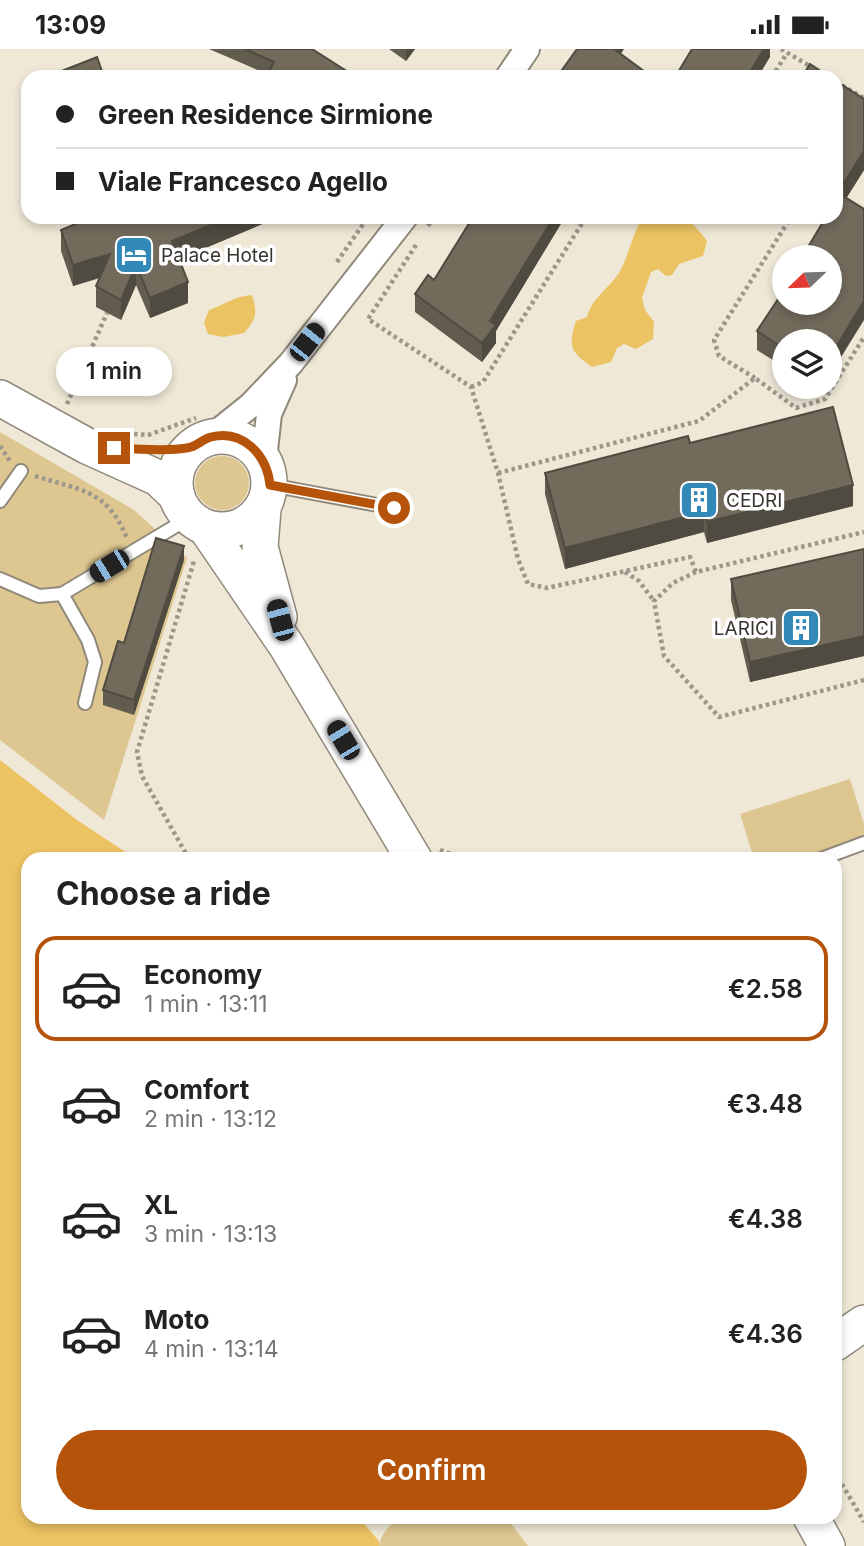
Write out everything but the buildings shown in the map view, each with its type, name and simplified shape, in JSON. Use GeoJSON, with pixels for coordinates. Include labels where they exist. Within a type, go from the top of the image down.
{"type":"FeatureCollection","features":[{"type":"Feature","properties":{"kind":"main road"},"geometry":{"type":"LineString","coordinates":[[0,398],[87,446],[158,478],[286,645],[410,852]]}},
{"type":"Feature","properties":{"kind":"main road"},"geometry":{"type":"LineString","coordinates":[[87,446],[142,450],[201,442],[223,435],[246,442],[266,485],[260,547],[286,645]]}},
{"type":"Feature","properties":{"kind":"main road"},"geometry":{"type":"LineString","coordinates":[[192,524],[176,471],[185,454],[201,442]]}},
{"type":"Feature","properties":{"kind":"main road"},"geometry":{"type":"LineString","coordinates":[[192,524],[216,531],[235,529],[255,518],[266,485]]}},
{"type":"Feature","properties":{"kind":"main road"},"geometry":{"type":"LineString","coordinates":[[842,1317],[864,1315]]}},
{"type":"Feature","properties":{"kind":"main road"},"geometry":{"type":"LineString","coordinates":[[842,1337],[864,1323]]}},
{"type":"Feature","properties":{"kind":"main road"},"geometry":{"type":"LineString","coordinates":[[815,1524],[827,1546]]}},
{"type":"Feature","properties":{"kind":"street"},"geometry":{"type":"LineString","coordinates":[[513,70],[527,49]]}},
{"type":"Feature","properties":{"kind":"street"},"geometry":{"type":"LineString","coordinates":[[201,442],[251,405],[291,363],[400,224]]}},
{"type":"Feature","properties":{"kind":"street"},"geometry":{"type":"LineString","coordinates":[[266,485],[269,414],[291,363]]}},
{"type":"Feature","properties":{"kind":"lane"},"geometry":{"type":"LineString","coordinates":[[0,501],[21,471]]}},
{"type":"Feature","properties":{"kind":"lane"},"geometry":{"type":"LineString","coordinates":[[266,485],[394,508]]}},
{"type":"Feature","properties":{"kind":"lane"},"geometry":{"type":"LineString","coordinates":[[0,579],[39,596],[62,594],[132,552],[192,524]]}},
{"type":"Feature","properties":{"kind":"lane"},"geometry":{"type":"LineString","coordinates":[[62,594],[88,640],[95,662],[85,703]]}},
{"type":"Feature","properties":{"kind":"lane"},"geometry":{"type":"LineString","coordinates":[[840,852],[864,843]]}},
{"type":"Feature","properties":{"kind":"path"},"geometry":{"type":"LineString","coordinates":[[781,49],[816,70]]}},
{"type":"Feature","properties":{"kind":"path"},"geometry":{"type":"LineString","coordinates":[[776,70],[787,53]]}},
{"type":"Feature","properties":{"kind":"path"},"geometry":{"type":"LineString","coordinates":[[843,86],[864,98]]}},
{"type":"Feature","properties":{"kind":"path"},"geometry":{"type":"LineString","coordinates":[[427,228],[430,224]]}},
{"type":"Feature","properties":{"kind":"path"},"geometry":{"type":"LineString","coordinates":[[471,387],[483,382],[582,224]]}},
{"type":"Feature","properties":{"kind":"path"},"geometry":{"type":"LineString","coordinates":[[788,224],[714,340],[719,356],[796,408],[825,399],[864,337]]}},
{"type":"Feature","properties":{"kind":"path"},"geometry":{"type":"LineString","coordinates":[[419,240],[368,320],[471,387],[498,473],[518,559],[528,585],[547,588],[690,557],[696,572]]}},
{"type":"Feature","properties":{"kind":"path"},"geometry":{"type":"LineString","coordinates":[[64,411],[107,313]]}},
{"type":"Feature","properties":{"kind":"path"},"geometry":{"type":"LineString","coordinates":[[498,473],[699,421],[755,378]]}},
{"type":"Feature","properties":{"kind":"path"},"geometry":{"type":"LineString","coordinates":[[0,446],[21,471],[95,495],[110,509],[122,526],[132,552]]}},
{"type":"Feature","properties":{"kind":"path"},"geometry":{"type":"LineString","coordinates":[[192,524],[204,566]]}},
{"type":"Feature","properties":{"kind":"path"},"geometry":{"type":"LineString","coordinates":[[185,852],[142,776],[137,752],[192,524]]}},
{"type":"Feature","properties":{"kind":"path"},"geometry":{"type":"LineString","coordinates":[[654,601],[673,583],[696,572],[864,532]]}},
{"type":"Feature","properties":{"kind":"path"},"geometry":{"type":"LineString","coordinates":[[625,571],[639,581],[654,601],[664,656],[719,717],[864,680]]}},
{"type":"Feature","properties":{"kind":"path"},"geometry":{"type":"LineString","coordinates":[[842,1484],[864,1522]]}},
{"type":"Feature","properties":{"kind":"shaded area"},"geometry":{"type":"Polygon","coordinates":[[[640,224],[692,224],[707,241],[703,256],[679,264],[672,275],[666,276],[658,269],[651,272],[642,298],[645,310],[654,322],[653,339],[636,349],[624,344],[617,348],[611,362],[592,367],[579,357],[573,348],[572,337],[576,321],[587,317],[596,299],[619,273],[640,224]]]}},
{"type":"Feature","properties":{"kind":"shaded area"},"geometry":{"type":"Polygon","coordinates":[[[252,295],[255,315],[244,333],[223,337],[208,334],[204,323],[209,310],[252,295]]]}},
{"type":"Feature","properties":{"kind":"shaded area"},"geometry":{"type":"Polygon","coordinates":[[[0,432],[134,510],[187,558],[104,820],[0,740],[0,432]]]}},
{"type":"Feature","properties":{"kind":"shaded area"},"geometry":{"type":"Polygon","coordinates":[[[222,456],[241,464],[249,483],[241,502],[222,510],[203,502],[195,483],[203,464],[222,456]]]}},
{"type":"Feature","properties":{"kind":"shaded area"},"geometry":{"type":"Polygon","coordinates":[[[0,760],[77,820],[125,852],[21,852],[21,1524],[364,1524],[379,1541],[379,1546],[0,1546],[0,760]]]}},
{"type":"Feature","properties":{"kind":"shaded area"},"geometry":{"type":"Polygon","coordinates":[[[850,779],[864,824],[864,839],[822,852],[752,852],[740,814],[850,779]]]}},
{"type":"Feature","properties":{"kind":"shaded area"},"geometry":{"type":"Polygon","coordinates":[[[392,1524],[511,1524],[528,1546],[379,1546],[392,1524]]]}},
{"type":"Feature","properties":{"kind":"place","name":"Palace Hotel"},"geometry":{"type":"Point","coordinates":[134,255]}},
{"type":"Feature","properties":{"kind":"place","name":"CEDRI"},"geometry":{"type":"Point","coordinates":[699,500]}},
{"type":"Feature","properties":{"kind":"place","name":"LARICI"},"geometry":{"type":"Point","coordinates":[801,628]}},
{"type":"Feature","properties":{"kind":"route"},"geometry":{"type":"LineString","coordinates":[[114,448],[142,450],[192,447],[211,437],[235,437],[246,442],[264,460],[270,485],[394,508]]}}]}
